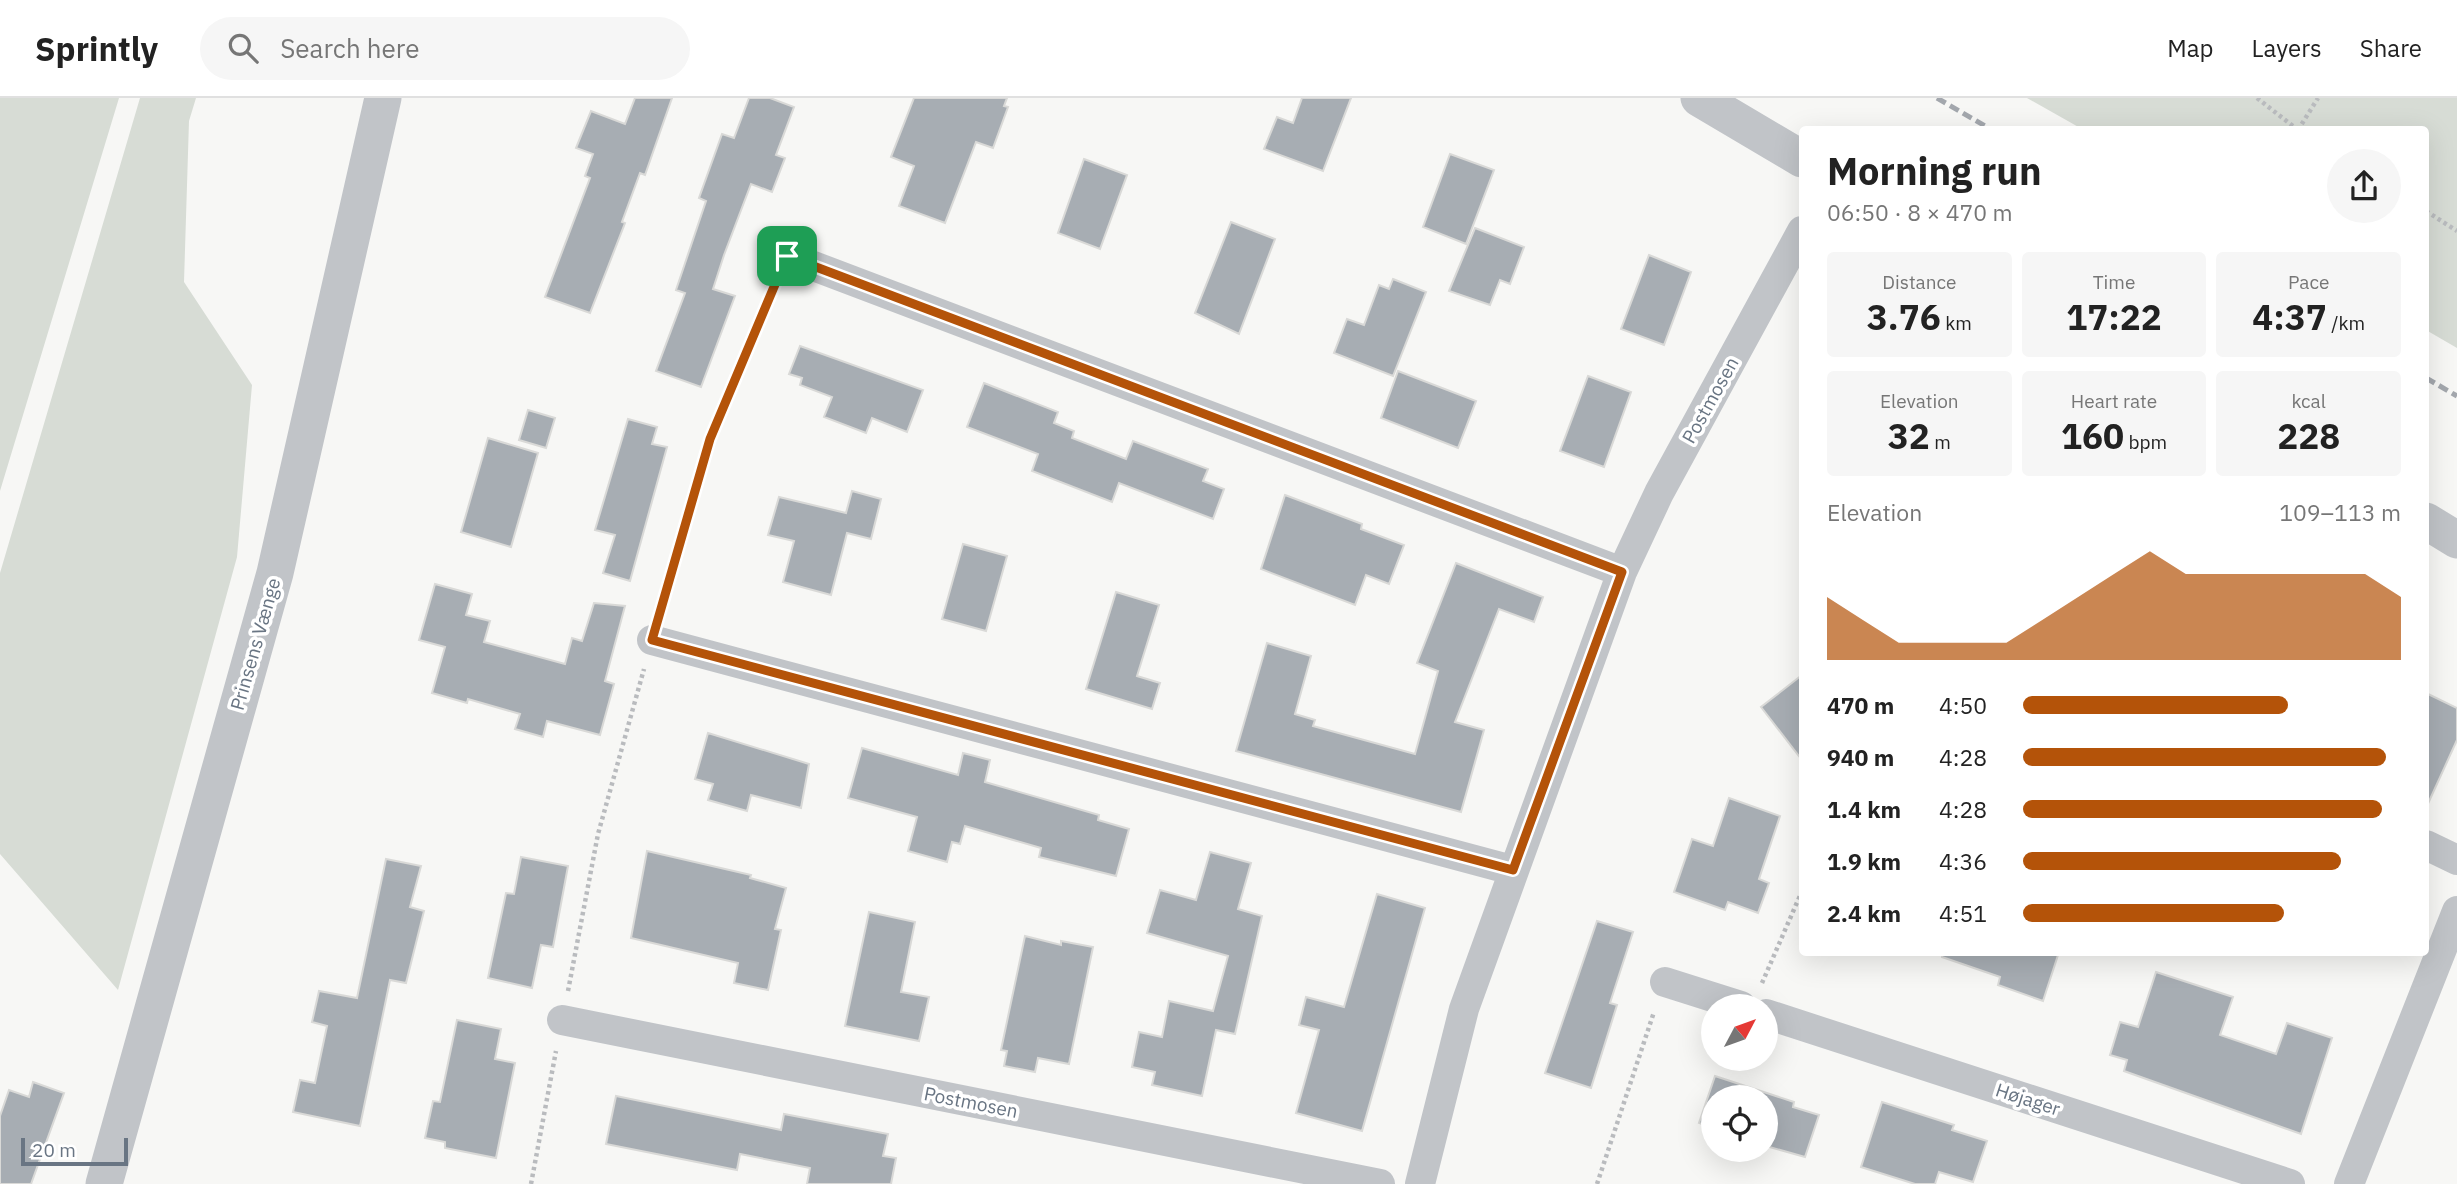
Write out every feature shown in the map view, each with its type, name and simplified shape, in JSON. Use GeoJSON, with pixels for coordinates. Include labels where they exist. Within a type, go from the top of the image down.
{"type":"FeatureCollection","features":[{"type":"Feature","properties":{"kind":"street","name":"Prinsens Vænge"},"geometry":{"type":"LineString","coordinates":[[104,1184],[275,573],[383,98]]}},
{"type":"Feature","properties":{"kind":"street"},"geometry":{"type":"LineString","coordinates":[[1699,98],[1799,157]]}},
{"type":"Feature","properties":{"kind":"street","name":"Postmosen"},"geometry":{"type":"LineString","coordinates":[[1420,1184],[1464,1009],[1622,572],[1659,493],[1799,236]]}},
{"type":"Feature","properties":{"kind":"street"},"geometry":{"type":"LineString","coordinates":[[787,256],[1622,572]]}},
{"type":"Feature","properties":{"kind":"street"},"geometry":{"type":"LineString","coordinates":[[2429,524],[2457,540]]}},
{"type":"Feature","properties":{"kind":"street"},"geometry":{"type":"LineString","coordinates":[[652,640],[1513,870]]}},
{"type":"Feature","properties":{"kind":"street"},"geometry":{"type":"LineString","coordinates":[[2429,846],[2457,860]]}},
{"type":"Feature","properties":{"kind":"street"},"geometry":{"type":"LineString","coordinates":[[2349,1184],[2457,911]]}},
{"type":"Feature","properties":{"kind":"street","name":"Højager"},"geometry":{"type":"LineString","coordinates":[[1665,982],[1712,994]]}},
{"type":"Feature","properties":{"kind":"street","name":"Højager"},"geometry":{"type":"LineString","coordinates":[[1778,1013],[2290,1184]]}},
{"type":"Feature","properties":{"kind":"street","name":"Postmosen"},"geometry":{"type":"LineString","coordinates":[[562,1020],[1380,1184]]}},
{"type":"Feature","properties":{"kind":"path"},"geometry":{"type":"LineString","coordinates":[[2257,98],[2293,126]]}},
{"type":"Feature","properties":{"kind":"path"},"geometry":{"type":"LineString","coordinates":[[2300,126],[2318,98]]}},
{"type":"Feature","properties":{"kind":"path"},"geometry":{"type":"LineString","coordinates":[[2429,213],[2457,231]]}},
{"type":"Feature","properties":{"kind":"path"},"geometry":{"type":"LineString","coordinates":[[531,1184],[598,834],[710,439],[787,256]]}},
{"type":"Feature","properties":{"kind":"path"},"geometry":{"type":"LineString","coordinates":[[1760,994],[1799,898]]}},
{"type":"Feature","properties":{"kind":"path"},"geometry":{"type":"LineString","coordinates":[[1597,1184],[1665,982]]}},
{"type":"Feature","properties":{"kind":"shaded area"},"geometry":{"type":"Polygon","coordinates":[[[0,98],[119,98],[0,491],[0,98]]]}},
{"type":"Feature","properties":{"kind":"shaded area"},"geometry":{"type":"Polygon","coordinates":[[[140,98],[196,98],[189,121],[184,282],[252,385],[237,557],[118,990],[0,854],[0,573],[140,98]]]}},
{"type":"Feature","properties":{"kind":"shaded area"},"geometry":{"type":"Polygon","coordinates":[[[2027,98],[2457,98],[2457,348],[2429,332],[2429,126],[2077,126],[2027,98]]]}},
{"type":"Feature","properties":{"kind":"building"},"geometry":{"type":"Polygon","coordinates":[[[635,98],[672,98],[645,175],[640,173],[622,222],[625,223],[590,313],[545,297],[590,178],[585,176],[593,154],[576,148],[591,111],[625,124],[635,98]]]}},
{"type":"Feature","properties":{"kind":"building"},"geometry":{"type":"Polygon","coordinates":[[[749,98],[770,98],[794,107],[776,155],[785,158],[772,192],[751,184],[724,255],[713,289],[735,296],[701,387],[656,371],[685,293],[676,290],[706,201],[699,198],[722,134],[734,138],[749,98]]]}},
{"type":"Feature","properties":{"kind":"building"},"geometry":{"type":"Polygon","coordinates":[[[914,98],[1007,98],[1004,106],[1008,107],[993,148],[976,142],[945,223],[899,206],[914,166],[891,157],[914,98]]]}},
{"type":"Feature","properties":{"kind":"building"},"geometry":{"type":"Polygon","coordinates":[[[1302,98],[1351,98],[1323,171],[1264,149],[1277,117],[1293,123],[1302,98]]]}},
{"type":"Feature","properties":{"kind":"building"},"geometry":{"type":"Polygon","coordinates":[[[1450,154],[1494,170],[1466,244],[1423,227],[1450,154]]]}},
{"type":"Feature","properties":{"kind":"building"},"geometry":{"type":"Polygon","coordinates":[[[1084,159],[1127,175],[1100,249],[1058,233],[1084,159]]]}},
{"type":"Feature","properties":{"kind":"building"},"geometry":{"type":"Polygon","coordinates":[[[1231,222],[1275,239],[1239,334],[1195,313],[1231,222]]]}},
{"type":"Feature","properties":{"kind":"building"},"geometry":{"type":"Polygon","coordinates":[[[1475,228],[1524,247],[1510,284],[1500,280],[1490,305],[1449,291],[1475,228]]]}},
{"type":"Feature","properties":{"kind":"building"},"geometry":{"type":"Polygon","coordinates":[[[1649,255],[1691,272],[1664,345],[1621,329],[1649,255]]]}},
{"type":"Feature","properties":{"kind":"building"},"geometry":{"type":"Polygon","coordinates":[[[1393,279],[1426,292],[1393,376],[1334,353],[1347,319],[1364,325],[1379,285],[1389,289],[1393,279]]]}},
{"type":"Feature","properties":{"kind":"building"},"geometry":{"type":"Polygon","coordinates":[[[800,346],[923,390],[907,432],[872,418],[866,433],[824,417],[832,397],[800,385],[802,378],[789,374],[800,346]]]}},
{"type":"Feature","properties":{"kind":"building"},"geometry":{"type":"Polygon","coordinates":[[[1398,371],[1476,401],[1458,448],[1381,418],[1398,371]]]}},
{"type":"Feature","properties":{"kind":"building"},"geometry":{"type":"Polygon","coordinates":[[[1588,376],[1631,392],[1604,467],[1560,451],[1588,376]]]}},
{"type":"Feature","properties":{"kind":"building"},"geometry":{"type":"Polygon","coordinates":[[[984,383],[1058,412],[1054,423],[1074,431],[1072,438],[1126,459],[1133,441],[1208,469],[1203,481],[1224,489],[1213,519],[1119,483],[1112,502],[1032,471],[1038,454],[967,427],[984,383]]]}},
{"type":"Feature","properties":{"kind":"building"},"geometry":{"type":"Polygon","coordinates":[[[528,410],[555,418],[546,448],[519,440],[528,410]]]}},
{"type":"Feature","properties":{"kind":"building"},"geometry":{"type":"Polygon","coordinates":[[[628,419],[657,427],[652,444],[667,447],[630,581],[603,573],[615,535],[595,530],[628,419]]]}},
{"type":"Feature","properties":{"kind":"building"},"geometry":{"type":"Polygon","coordinates":[[[488,438],[538,453],[511,547],[461,532],[488,438]]]}},
{"type":"Feature","properties":{"kind":"building"},"geometry":{"type":"Polygon","coordinates":[[[852,491],[881,499],[871,539],[847,533],[831,595],[783,582],[794,541],[768,535],[779,497],[846,513],[852,491]]]}},
{"type":"Feature","properties":{"kind":"building"},"geometry":{"type":"Polygon","coordinates":[[[1285,495],[1362,524],[1361,529],[1404,545],[1389,584],[1366,575],[1355,605],[1261,569],[1285,495]]]}},
{"type":"Feature","properties":{"kind":"building"},"geometry":{"type":"Polygon","coordinates":[[[963,544],[1007,556],[986,631],[942,619],[963,544]]]}},
{"type":"Feature","properties":{"kind":"building"},"geometry":{"type":"Polygon","coordinates":[[[1456,563],[1543,597],[1534,622],[1499,609],[1455,722],[1484,730],[1461,812],[1236,751],[1267,643],[1311,656],[1295,714],[1315,720],[1313,726],[1415,754],[1438,671],[1417,663],[1456,563]]]}},
{"type":"Feature","properties":{"kind":"building"},"geometry":{"type":"Polygon","coordinates":[[[435,584],[472,594],[466,615],[490,621],[484,642],[565,664],[572,638],[582,641],[594,603],[625,606],[605,681],[614,684],[600,735],[547,721],[543,737],[515,729],[520,714],[468,699],[467,703],[432,693],[445,647],[419,640],[435,584]]]}},
{"type":"Feature","properties":{"kind":"building"},"geometry":{"type":"Polygon","coordinates":[[[1116,592],[1159,605],[1137,676],[1160,683],[1152,709],[1086,689],[1116,592]]]}},
{"type":"Feature","properties":{"kind":"building"},"geometry":{"type":"Polygon","coordinates":[[[1799,677],[1799,756],[1761,707],[1799,677]]]}},
{"type":"Feature","properties":{"kind":"building"},"geometry":{"type":"Polygon","coordinates":[[[2429,694],[2457,708],[2457,740],[2429,801],[2429,694]]]}},
{"type":"Feature","properties":{"kind":"building"},"geometry":{"type":"Polygon","coordinates":[[[708,733],[809,764],[801,808],[751,795],[747,811],[708,800],[713,784],[695,779],[708,733]]]}},
{"type":"Feature","properties":{"kind":"building"},"geometry":{"type":"Polygon","coordinates":[[[862,748],[958,775],[963,753],[990,760],[985,782],[1099,815],[1098,820],[1129,829],[1116,876],[1039,857],[1041,848],[965,826],[960,844],[952,842],[947,862],[908,851],[917,817],[848,798],[862,748]]]}},
{"type":"Feature","properties":{"kind":"building"},"geometry":{"type":"Polygon","coordinates":[[[1729,798],[1780,816],[1759,879],[1769,883],[1758,913],[1728,902],[1725,910],[1674,892],[1692,839],[1713,846],[1729,798]]]}},
{"type":"Feature","properties":{"kind":"building"},"geometry":{"type":"Polygon","coordinates":[[[647,851],[751,875],[750,878],[786,888],[775,929],[781,930],[768,990],[734,983],[738,963],[631,938],[647,851]]]}},
{"type":"Feature","properties":{"kind":"building"},"geometry":{"type":"Polygon","coordinates":[[[1210,852],[1251,863],[1238,909],[1262,916],[1235,1034],[1216,1030],[1202,1096],[1152,1085],[1155,1072],[1132,1067],[1139,1032],[1162,1037],[1169,1001],[1213,1011],[1228,956],[1147,933],[1160,890],[1196,900],[1210,852]]]}},
{"type":"Feature","properties":{"kind":"building"},"geometry":{"type":"Polygon","coordinates":[[[521,857],[568,866],[553,947],[541,945],[532,988],[488,978],[506,893],[514,894],[521,857]]]}},
{"type":"Feature","properties":{"kind":"building"},"geometry":{"type":"Polygon","coordinates":[[[386,859],[421,866],[410,907],[424,911],[406,983],[390,980],[360,1126],[293,1112],[300,1080],[315,1083],[327,1026],[312,1022],[319,991],[357,998],[386,859]]]}},
{"type":"Feature","properties":{"kind":"building"},"geometry":{"type":"Polygon","coordinates":[[[1377,894],[1425,908],[1362,1131],[1296,1113],[1319,1030],[1299,1025],[1306,997],[1344,1007],[1377,894]]]}},
{"type":"Feature","properties":{"kind":"building"},"geometry":{"type":"Polygon","coordinates":[[[869,912],[915,922],[901,992],[929,997],[919,1041],[845,1026],[869,912]]]}},
{"type":"Feature","properties":{"kind":"building"},"geometry":{"type":"Polygon","coordinates":[[[1597,921],[1633,932],[1610,1003],[1617,1005],[1591,1088],[1545,1073],[1597,921]]]}},
{"type":"Feature","properties":{"kind":"building"},"geometry":{"type":"Polygon","coordinates":[[[1025,936],[1061,945],[1061,941],[1093,947],[1069,1064],[1038,1058],[1035,1072],[1004,1066],[1007,1051],[1001,1050],[1025,936]]]}},
{"type":"Feature","properties":{"kind":"building"},"geometry":{"type":"Polygon","coordinates":[[[2058,956],[2043,1001],[1998,985],[2000,977],[1942,957],[2058,956]]]}},
{"type":"Feature","properties":{"kind":"building"},"geometry":{"type":"Polygon","coordinates":[[[2156,972],[2233,997],[2220,1035],[2276,1054],[2287,1023],[2332,1038],[2301,1134],[2124,1071],[2127,1060],[2110,1055],[2120,1022],[2138,1027],[2156,972]]]}},
{"type":"Feature","properties":{"kind":"building"},"geometry":{"type":"Polygon","coordinates":[[[457,1020],[501,1029],[495,1059],[515,1063],[496,1158],[445,1148],[445,1142],[425,1138],[433,1101],[440,1102],[457,1020]]]}},
{"type":"Feature","properties":{"kind":"building"},"geometry":{"type":"Polygon","coordinates":[[[1715,1076],[1742,1085],[1712,1085],[1715,1076]]]}},
{"type":"Feature","properties":{"kind":"building"},"geometry":{"type":"Polygon","coordinates":[[[33,1082],[64,1093],[31,1184],[0,1184],[0,1116],[9,1090],[29,1097],[33,1082]]]}},
{"type":"Feature","properties":{"kind":"building"},"geometry":{"type":"Polygon","coordinates":[[[616,1096],[781,1130],[784,1114],[888,1134],[883,1156],[896,1158],[891,1184],[807,1184],[810,1168],[740,1154],[737,1170],[606,1144],[616,1096]]]}},
{"type":"Feature","properties":{"kind":"building"},"geometry":{"type":"Polygon","coordinates":[[[1778,1097],[1794,1102],[1793,1107],[1819,1115],[1805,1157],[1778,1149],[1778,1097]]]}},
{"type":"Feature","properties":{"kind":"building"},"geometry":{"type":"Polygon","coordinates":[[[1882,1102],[1954,1125],[1952,1130],[1987,1141],[1973,1182],[1939,1172],[1935,1184],[1915,1184],[1861,1167],[1882,1102]]]}},
{"type":"Feature","properties":{"kind":"railway"},"geometry":{"type":"LineString","coordinates":[[1937,98],[1985,126]]}},
{"type":"Feature","properties":{"kind":"railway"},"geometry":{"type":"LineString","coordinates":[[2429,380],[2457,396]]}},
{"type":"Feature","properties":{"kind":"route"},"geometry":{"type":"LineString","coordinates":[[787,256],[1622,572],[1513,870],[652,640],[710,439],[787,256]]}}]}
